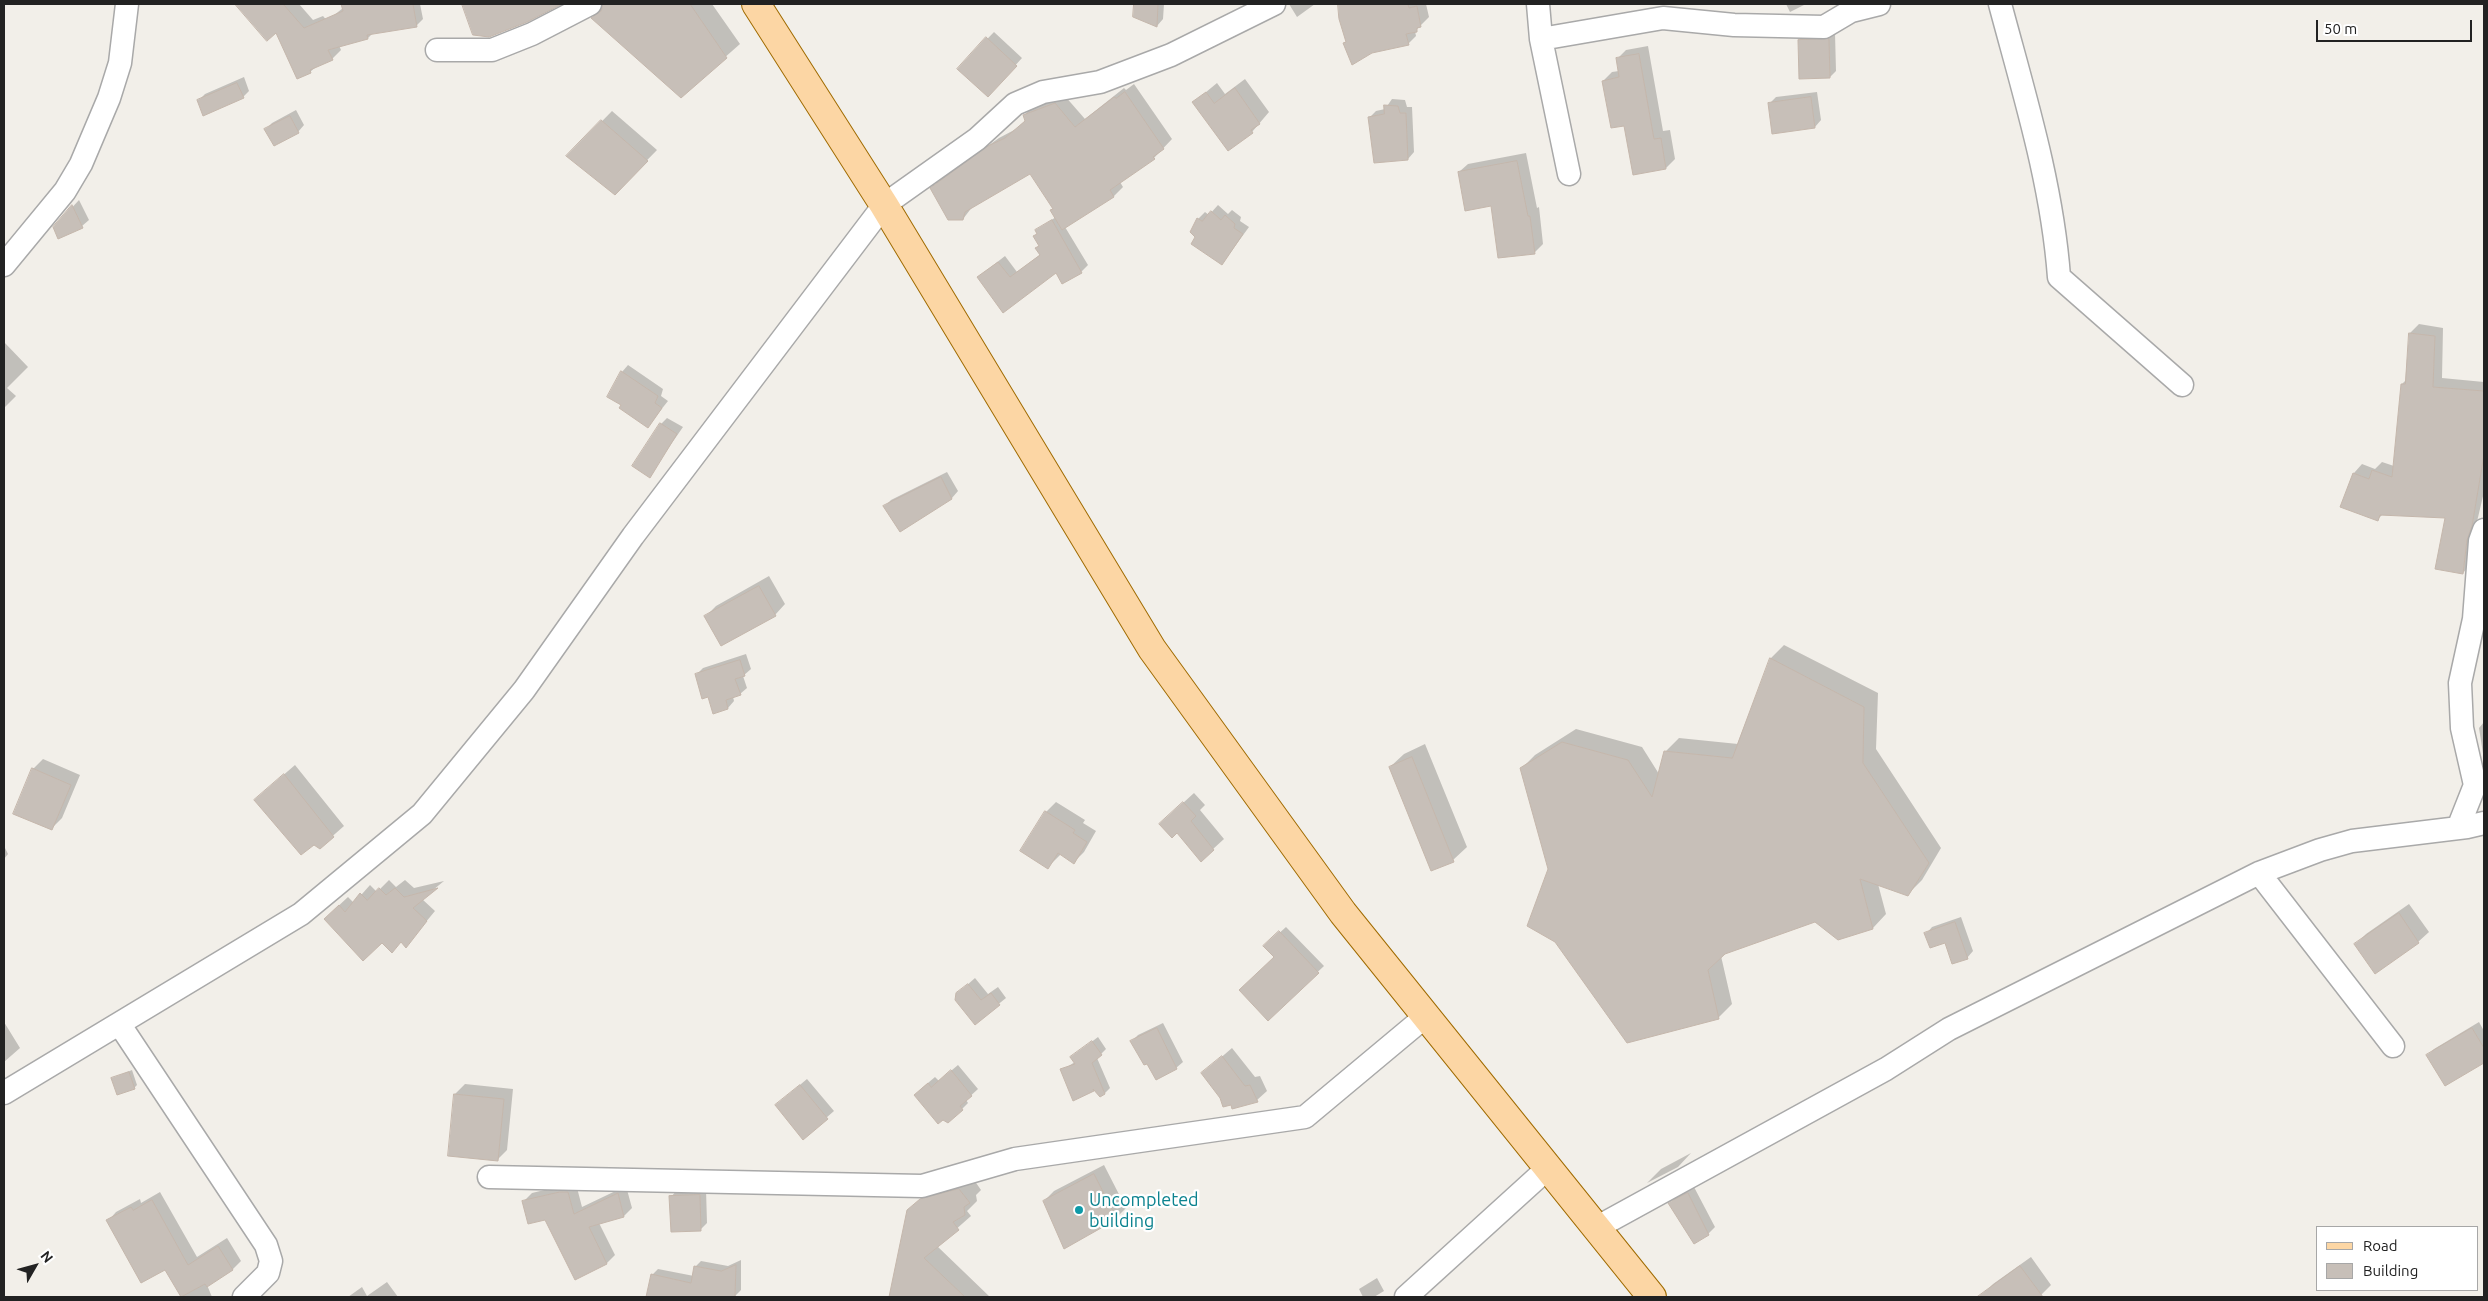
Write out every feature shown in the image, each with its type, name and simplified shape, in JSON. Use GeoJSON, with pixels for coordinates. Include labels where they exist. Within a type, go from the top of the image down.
{"type":"FeatureCollection","features":[{"type":"Feature","properties":{"kind":"main road"},"geometry":{"type":"LineString","coordinates":[[756,4],[884,205],[1152,649],[1344,913],[1652,1297]]}},
{"type":"Feature","properties":{"kind":"street"},"geometry":{"type":"LineString","coordinates":[[4,265],[65,191],[81,164],[109,98],[120,63],[127,4]]}},
{"type":"Feature","properties":{"kind":"street"},"geometry":{"type":"LineString","coordinates":[[437,50],[492,50],[532,34],[590,4]]}},
{"type":"Feature","properties":{"kind":"street"},"geometry":{"type":"LineString","coordinates":[[4,1094],[301,914],[422,814],[524,690],[634,536],[884,205],[977,139],[1015,104],[1043,92],[1100,82],[1171,55],[1274,4]]}},
{"type":"Feature","properties":{"kind":"street"},"geometry":{"type":"LineString","coordinates":[[1538,4],[1541,39],[1569,174]]}},
{"type":"Feature","properties":{"kind":"street"},"geometry":{"type":"LineString","coordinates":[[1541,39],[1663,18],[1734,25],[1824,27],[1851,10],[1879,4]]}},
{"type":"Feature","properties":{"kind":"street"},"geometry":{"type":"LineString","coordinates":[[2000,4],[2042,159],[2056,241],[2059,277],[2182,385]]}},
{"type":"Feature","properties":{"kind":"street"},"geometry":{"type":"LineString","coordinates":[[2458,828],[2475,785],[2462,728],[2460,683],[2474,619],[2480,541],[2484,530]]}},
{"type":"Feature","properties":{"kind":"street"},"geometry":{"type":"LineString","coordinates":[[1596,1228],[1886,1069],[1949,1029],[2259,873],[2320,850],[2352,841],[2484,823]]}},
{"type":"Feature","properties":{"kind":"street"},"geometry":{"type":"LineString","coordinates":[[2259,873],[2393,1046]]}},
{"type":"Feature","properties":{"kind":"street"},"geometry":{"type":"LineString","coordinates":[[489,1177],[922,1186],[1015,1159],[1305,1118],[1426,1016]]}},
{"type":"Feature","properties":{"kind":"street"},"geometry":{"type":"LineString","coordinates":[[120,1025],[266,1245],[271,1261],[268,1273],[244,1297]]}},
{"type":"Feature","properties":{"kind":"street"},"geometry":{"type":"LineString","coordinates":[[1406,1297],[1548,1168]]}},
{"type":"Feature","properties":{"kind":"building"},"geometry":{"type":"Polygon","coordinates":[[[235,4],[283,4],[304,28],[343,11],[341,4],[413,4],[417,27],[367,35],[368,39],[328,50],[333,60],[310,70],[311,73],[297,79],[276,33],[267,41],[235,4]]]}},
{"type":"Feature","properties":{"kind":"building"},"geometry":{"type":"Polygon","coordinates":[[[462,4],[562,4],[527,22],[489,37],[473,35],[462,4]]]}},
{"type":"Feature","properties":{"kind":"building"},"geometry":{"type":"Polygon","coordinates":[[[603,4],[690,4],[727,58],[681,98],[591,18],[601,11],[603,4]]]}},
{"type":"Feature","properties":{"kind":"building"},"geometry":{"type":"Polygon","coordinates":[[[1134,4],[1158,4],[1157,27],[1133,17],[1134,4]]]}},
{"type":"Feature","properties":{"kind":"building"},"geometry":{"type":"Polygon","coordinates":[[[1338,4],[1408,4],[1409,8],[1417,6],[1421,27],[1417,28],[1417,32],[1406,34],[1409,45],[1372,53],[1352,65],[1343,43],[1346,42],[1339,19],[1338,4]]]}},
{"type":"Feature","properties":{"kind":"building"},"geometry":{"type":"Polygon","coordinates":[[[986,37],[1017,66],[988,97],[957,69],[986,37]]]}},
{"type":"Feature","properties":{"kind":"building"},"geometry":{"type":"Polygon","coordinates":[[[1829,39],[1830,78],[1799,79],[1798,40],[1829,39]]]}},
{"type":"Feature","properties":{"kind":"building"},"geometry":{"type":"Polygon","coordinates":[[[1639,54],[1654,139],[1661,138],[1666,169],[1633,175],[1624,126],[1611,128],[1602,81],[1619,77],[1616,58],[1639,54]]]}},
{"type":"Feature","properties":{"kind":"building"},"geometry":{"type":"Polygon","coordinates":[[[237,83],[244,98],[203,116],[197,100],[237,83]]]}},
{"type":"Feature","properties":{"kind":"building"},"geometry":{"type":"Polygon","coordinates":[[[1235,88],[1260,124],[1251,130],[1253,133],[1228,151],[1192,102],[1206,92],[1214,103],[1235,88]]]}},
{"type":"Feature","properties":{"kind":"building"},"geometry":{"type":"Polygon","coordinates":[[[1125,92],[1164,149],[1153,157],[1155,159],[1110,190],[1114,197],[1062,230],[1050,210],[1053,209],[1030,174],[965,212],[963,220],[948,220],[930,188],[988,146],[1005,138],[1025,121],[1023,115],[1055,103],[1075,127],[1114,97],[1116,98],[1125,92]]]}},
{"type":"Feature","properties":{"kind":"building"},"geometry":{"type":"Polygon","coordinates":[[[1811,97],[1815,128],[1772,134],[1768,103],[1811,97]]]}},
{"type":"Feature","properties":{"kind":"building"},"geometry":{"type":"Polygon","coordinates":[[[1384,105],[1398,106],[1400,113],[1406,113],[1408,160],[1374,163],[1368,117],[1384,114],[1384,105]]]}},
{"type":"Feature","properties":{"kind":"building"},"geometry":{"type":"Polygon","coordinates":[[[290,116],[299,133],[274,146],[264,129],[290,116]]]}},
{"type":"Feature","properties":{"kind":"building"},"geometry":{"type":"Polygon","coordinates":[[[601,120],[648,161],[615,195],[566,156],[601,120]]]}},
{"type":"Feature","properties":{"kind":"building"},"geometry":{"type":"Polygon","coordinates":[[[1517,161],[1528,216],[1530,216],[1535,254],[1498,258],[1491,206],[1465,211],[1458,172],[1517,161]]]}},
{"type":"Feature","properties":{"kind":"building"},"geometry":{"type":"Polygon","coordinates":[[[72,205],[83,228],[58,239],[53,227],[72,205]]]}},
{"type":"Feature","properties":{"kind":"building"},"geometry":{"type":"Polygon","coordinates":[[[1211,211],[1221,220],[1225,215],[1235,224],[1234,228],[1243,234],[1222,265],[1191,244],[1195,237],[1190,232],[1197,218],[1202,221],[1211,211]]]}},
{"type":"Feature","properties":{"kind":"building"},"geometry":{"type":"Polygon","coordinates":[[[1052,220],[1082,273],[1062,284],[1056,273],[1003,313],[977,277],[998,262],[1010,277],[1040,255],[1035,248],[1039,246],[1033,236],[1037,234],[1035,230],[1052,220]]]}},
{"type":"Feature","properties":{"kind":"building"},"geometry":{"type":"Polygon","coordinates":[[[2409,333],[2435,336],[2433,387],[2484,391],[2484,455],[2472,526],[2467,540],[2463,574],[2435,569],[2445,518],[2380,515],[2378,521],[2340,507],[2353,473],[2369,479],[2372,470],[2392,477],[2401,384],[2405,384],[2409,333]]]}},
{"type":"Feature","properties":{"kind":"building"},"geometry":{"type":"Polygon","coordinates":[[[621,371],[658,396],[655,403],[662,408],[648,428],[619,408],[621,405],[607,397],[621,371]]]}},
{"type":"Feature","properties":{"kind":"building"},"geometry":{"type":"Polygon","coordinates":[[[660,423],[677,434],[650,478],[632,466],[660,423]]]}},
{"type":"Feature","properties":{"kind":"building"},"geometry":{"type":"Polygon","coordinates":[[[941,477],[952,499],[900,532],[883,506],[941,477]]]}},
{"type":"Feature","properties":{"kind":"building"},"geometry":{"type":"Polygon","coordinates":[[[759,586],[776,616],[721,646],[704,616],[759,586]]]}},
{"type":"Feature","properties":{"kind":"building"},"geometry":{"type":"Polygon","coordinates":[[[1770,658],[1864,707],[1863,763],[1929,863],[1908,896],[1860,879],[1873,929],[1838,940],[1815,922],[1725,954],[1708,970],[1719,1019],[1627,1043],[1555,942],[1527,926],[1548,869],[1520,768],[1562,742],[1628,760],[1652,797],[1664,751],[1732,758],[1770,658]]]}},
{"type":"Feature","properties":{"kind":"building"},"geometry":{"type":"Polygon","coordinates":[[[740,660],[745,676],[735,679],[741,695],[726,700],[728,709],[713,714],[708,697],[702,699],[695,674],[740,660]]]}},
{"type":"Feature","properties":{"kind":"building"},"geometry":{"type":"Polygon","coordinates":[[[1412,757],[1454,862],[1431,871],[1389,767],[1412,757]]]}},
{"type":"Feature","properties":{"kind":"building"},"geometry":{"type":"Polygon","coordinates":[[[32,768],[71,785],[52,830],[13,814],[32,768]]]}},
{"type":"Feature","properties":{"kind":"building"},"geometry":{"type":"Polygon","coordinates":[[[284,774],[334,837],[320,849],[314,845],[301,855],[254,800],[284,774]]]}},
{"type":"Feature","properties":{"kind":"building"},"geometry":{"type":"Polygon","coordinates":[[[1183,802],[1196,816],[1191,821],[1214,850],[1201,862],[1177,833],[1172,838],[1159,824],[1183,802]]]}},
{"type":"Feature","properties":{"kind":"building"},"geometry":{"type":"Polygon","coordinates":[[[1045,811],[1075,830],[1073,833],[1087,842],[1074,864],[1058,853],[1048,869],[1020,851],[1045,811]]]}},
{"type":"Feature","properties":{"kind":"building"},"geometry":{"type":"Polygon","coordinates":[[[379,888],[386,895],[395,888],[404,897],[438,888],[413,908],[427,921],[406,948],[401,942],[392,953],[382,943],[363,961],[324,919],[339,905],[345,912],[360,893],[367,900],[379,888]]]}},
{"type":"Feature","properties":{"kind":"building"},"geometry":{"type":"Polygon","coordinates":[[[2399,913],[2419,943],[2375,974],[2354,944],[2399,913]]]}},
{"type":"Feature","properties":{"kind":"building"},"geometry":{"type":"Polygon","coordinates":[[[1955,922],[1968,959],[1952,964],[1945,943],[1930,948],[1924,933],[1955,922]]]}},
{"type":"Feature","properties":{"kind":"building"},"geometry":{"type":"Polygon","coordinates":[[[1279,931],[1319,973],[1268,1021],[1239,990],[1274,957],[1263,946],[1279,931]]]}},
{"type":"Feature","properties":{"kind":"building"},"geometry":{"type":"Polygon","coordinates":[[[968,984],[981,1000],[991,993],[1000,1005],[975,1025],[955,1000],[956,993],[968,984]]]}},
{"type":"Feature","properties":{"kind":"building"},"geometry":{"type":"Polygon","coordinates":[[[1157,1028],[1177,1069],[1156,1080],[1147,1064],[1144,1065],[1130,1041],[1157,1028]]]}},
{"type":"Feature","properties":{"kind":"building"},"geometry":{"type":"Polygon","coordinates":[[[2472,1028],[2484,1048],[2484,1063],[2445,1086],[2426,1055],[2472,1028]]]}},
{"type":"Feature","properties":{"kind":"building"},"geometry":{"type":"Polygon","coordinates":[[[1092,1041],[1102,1055],[1092,1063],[1105,1094],[1100,1097],[1093,1089],[1094,1091],[1073,1101],[1060,1069],[1075,1064],[1070,1057],[1092,1041]]]}},
{"type":"Feature","properties":{"kind":"building"},"geometry":{"type":"Polygon","coordinates":[[[1222,1056],[1245,1086],[1250,1085],[1258,1102],[1232,1109],[1231,1105],[1223,1107],[1220,1098],[1201,1073],[1222,1056]]]}},
{"type":"Feature","properties":{"kind":"building"},"geometry":{"type":"Polygon","coordinates":[[[951,1070],[972,1096],[960,1106],[963,1110],[948,1123],[943,1120],[938,1124],[914,1095],[928,1083],[931,1087],[951,1070]]]}},
{"type":"Feature","properties":{"kind":"building"},"geometry":{"type":"Polygon","coordinates":[[[129,1072],[135,1089],[117,1095],[111,1078],[129,1072]]]}},
{"type":"Feature","properties":{"kind":"building"},"geometry":{"type":"Polygon","coordinates":[[[800,1085],[828,1119],[803,1140],[775,1105],[800,1085]]]}},
{"type":"Feature","properties":{"kind":"building"},"geometry":{"type":"Polygon","coordinates":[[[454,1094],[504,1099],[498,1161],[448,1156],[454,1094]]]}},
{"type":"Feature","properties":{"kind":"building","name":"Uncompleted building"},"geometry":{"type":"Polygon","coordinates":[[[1094,1174],[1117,1219],[1064,1249],[1043,1201],[1094,1174]]]}},
{"type":"Feature","properties":{"kind":"building"},"geometry":{"type":"Polygon","coordinates":[[[959,1189],[970,1203],[964,1207],[965,1215],[953,1222],[959,1230],[924,1258],[965,1297],[889,1297],[907,1210],[920,1199],[959,1189]]]}},
{"type":"Feature","properties":{"kind":"building"},"geometry":{"type":"Polygon","coordinates":[[[560,1192],[568,1192],[574,1214],[618,1193],[624,1217],[589,1227],[607,1264],[575,1280],[545,1220],[528,1224],[522,1201],[560,1192]]]}},
{"type":"Feature","properties":{"kind":"building"},"geometry":{"type":"Polygon","coordinates":[[[1688,1193],[1709,1235],[1694,1244],[1668,1203],[1688,1193]]]}},
{"type":"Feature","properties":{"kind":"building"},"geometry":{"type":"Polygon","coordinates":[[[700,1195],[701,1231],[671,1232],[669,1196],[700,1195]]]}},
{"type":"Feature","properties":{"kind":"building"},"geometry":{"type":"Polygon","coordinates":[[[152,1200],[188,1265],[218,1246],[233,1270],[207,1287],[205,1284],[181,1297],[165,1270],[141,1283],[106,1220],[131,1207],[133,1210],[152,1200]]]}},
{"type":"Feature","properties":{"kind":"building"},"geometry":{"type":"Polygon","coordinates":[[[736,1265],[735,1297],[646,1297],[651,1274],[691,1283],[694,1266],[721,1271],[736,1265]]]}},
{"type":"Feature","properties":{"kind":"building"},"geometry":{"type":"Polygon","coordinates":[[[2020,1266],[2043,1297],[1977,1297],[2020,1266]]]}},
{"type":"Feature","properties":{"kind":"place","name":"Uncompleted building"},"geometry":{"type":"Point","coordinates":[1079,1210]}}]}
